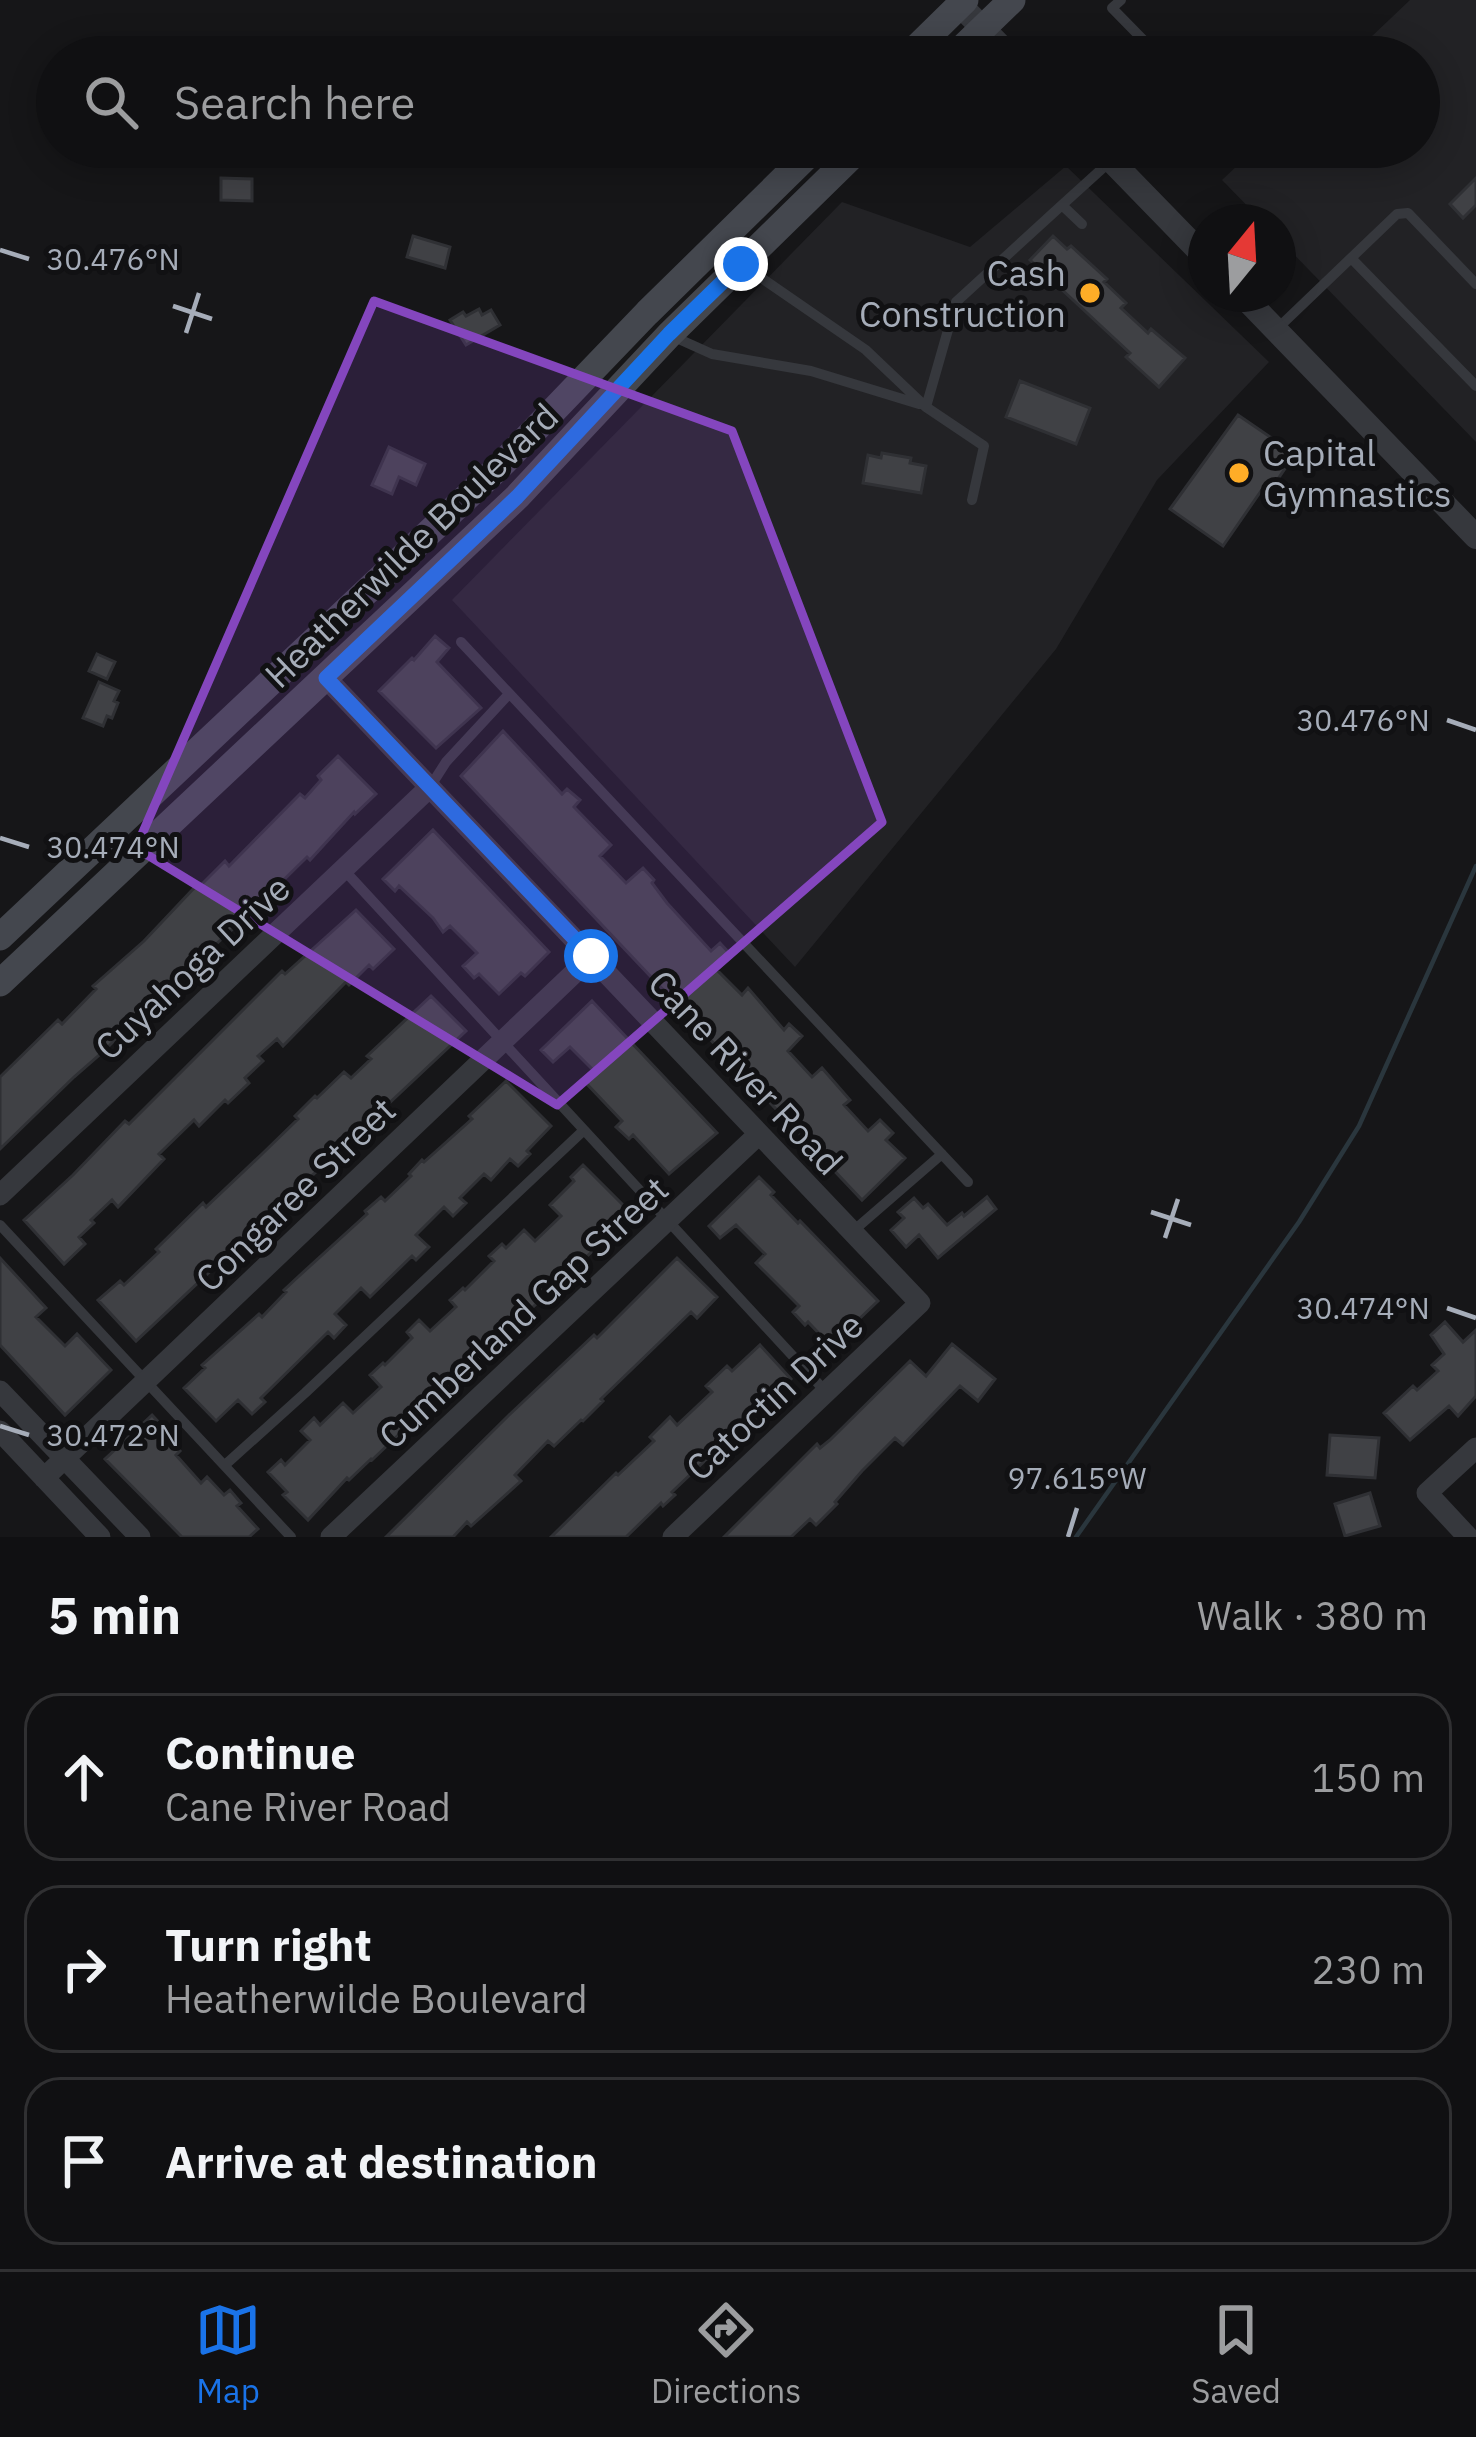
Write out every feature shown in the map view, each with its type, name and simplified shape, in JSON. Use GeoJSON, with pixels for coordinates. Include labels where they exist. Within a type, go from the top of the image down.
{"type":"FeatureCollection","features":[{"type":"Feature","properties":{"kind":"main road"},"geometry":{"type":"LineString","coordinates":[[975,36],[1012,0]]}},
{"type":"Feature","properties":{"kind":"main road"},"geometry":{"type":"LineString","coordinates":[[928,36],[962,3]]}},
{"type":"Feature","properties":{"kind":"main road","name":"Heatherwilde Boulevard"},"geometry":{"type":"LineString","coordinates":[[0,937],[504,462],[795,168]]}},
{"type":"Feature","properties":{"kind":"main road","name":"Heatherwilde Boulevard"},"geometry":{"type":"LineString","coordinates":[[0,982],[517,497],[669,334],[839,168]]}},
{"type":"Feature","properties":{"kind":"main road"},"geometry":{"type":"LineString","coordinates":[[647,313],[669,334]]}},
{"type":"Feature","properties":{"kind":"street"},"geometry":{"type":"LineString","coordinates":[[962,3],[991,36]]}},
{"type":"Feature","properties":{"kind":"street"},"geometry":{"type":"LineString","coordinates":[[1126,168],[1188,238]]}},
{"type":"Feature","properties":{"kind":"street"},"geometry":{"type":"LineString","coordinates":[[1258,312],[1476,537]]}},
{"type":"Feature","properties":{"kind":"street","name":"Cane River Road"},"geometry":{"type":"LineString","coordinates":[[326,678],[920,1303]]}},
{"type":"Feature","properties":{"kind":"street","name":"Cuyahoga Drive"},"geometry":{"type":"LineString","coordinates":[[0,1195],[430,787]]}},
{"type":"Feature","properties":{"kind":"street","name":"Congaree Street"},"geometry":{"type":"LineString","coordinates":[[44,1478],[591,956]]}},
{"type":"Feature","properties":{"kind":"street","name":"Cumberland Gap Street"},"geometry":{"type":"LineString","coordinates":[[331,1537],[759,1134]]}},
{"type":"Feature","properties":{"kind":"street","name":"Catoctin Drive"},"geometry":{"type":"LineString","coordinates":[[673,1537],[920,1303]]}},
{"type":"Feature","properties":{"kind":"street"},"geometry":{"type":"LineString","coordinates":[[0,1391],[140,1537]]}},
{"type":"Feature","properties":{"kind":"street"},"geometry":{"type":"LineString","coordinates":[[0,1431],[100,1537]]}},
{"type":"Feature","properties":{"kind":"street"},"geometry":{"type":"LineString","coordinates":[[1468,1537],[1426,1493],[1476,1448]]}},
{"type":"Feature","properties":{"kind":"lane"},"geometry":{"type":"LineString","coordinates":[[1120,0],[1112,8],[1139,36]]}},
{"type":"Feature","properties":{"kind":"lane"},"geometry":{"type":"LineString","coordinates":[[926,407],[956,302],[1097,168]]}},
{"type":"Feature","properties":{"kind":"lane"},"geometry":{"type":"LineString","coordinates":[[1062,205],[1082,224]]}},
{"type":"Feature","properties":{"kind":"lane"},"geometry":{"type":"LineString","coordinates":[[1276,330],[1397,214],[1408,213],[1476,284]]}},
{"type":"Feature","properties":{"kind":"lane"},"geometry":{"type":"LineString","coordinates":[[1352,258],[1476,386]]}},
{"type":"Feature","properties":{"kind":"lane"},"geometry":{"type":"LineString","coordinates":[[741,264],[866,350],[926,407],[984,446],[972,500]]}},
{"type":"Feature","properties":{"kind":"lane"},"geometry":{"type":"LineString","coordinates":[[669,334],[712,354],[811,371],[926,407]]}},
{"type":"Feature","properties":{"kind":"lane"},"geometry":{"type":"LineString","coordinates":[[461,642],[968,1182]]}},
{"type":"Feature","properties":{"kind":"lane"},"geometry":{"type":"LineString","coordinates":[[430,787],[446,762],[509,694]]}},
{"type":"Feature","properties":{"kind":"lane"},"geometry":{"type":"LineString","coordinates":[[343,869],[826,1392]]}},
{"type":"Feature","properties":{"kind":"lane"},"geometry":{"type":"LineString","coordinates":[[225,1466],[584,1130]]}},
{"type":"Feature","properties":{"kind":"lane"},"geometry":{"type":"LineString","coordinates":[[852,1232],[942,1154]]}},
{"type":"Feature","properties":{"kind":"lane"},"geometry":{"type":"LineString","coordinates":[[0,1225],[291,1537]]}},
{"type":"Feature","properties":{"kind":"highlighted area"},"geometry":{"type":"Polygon","coordinates":[[[374,301],[732,431],[882,822],[557,1105],[136,848],[374,301]]]}},
{"type":"Feature","properties":{"kind":"shaded area"},"geometry":{"type":"Polygon","coordinates":[[[1410,0],[1476,0],[1476,442],[1296,257],[1296,204],[1245,204],[1222,180],[1235,168],[1440,168],[1440,36],[1372,36],[1410,0]]]}},
{"type":"Feature","properties":{"kind":"shaded area"},"geometry":{"type":"Polygon","coordinates":[[[1068,168],[1188,284],[1188,312],[1217,312],[1269,362],[1157,480],[1056,649],[795,967],[452,600],[842,202],[970,247],[1068,168]]]}},
{"type":"Feature","properties":{"kind":"building"},"geometry":{"type":"Polygon","coordinates":[[[221,178],[252,179],[252,201],[221,200],[221,178]]]}},
{"type":"Feature","properties":{"kind":"building"},"geometry":{"type":"Polygon","coordinates":[[[1476,178],[1476,205],[1463,218],[1450,204],[1476,178]]]}},
{"type":"Feature","properties":{"kind":"building"},"geometry":{"type":"Polygon","coordinates":[[[413,236],[450,247],[445,268],[407,257],[413,236]]]}},
{"type":"Feature","properties":{"kind":"building","name":"Cash Construction"},"geometry":{"type":"Polygon","coordinates":[[[1053,236],[1107,279],[1104,282],[1126,303],[1121,308],[1148,333],[1151,329],[1185,358],[1159,387],[1126,357],[1130,353],[1030,260],[1053,236]]]}},
{"type":"Feature","properties":{"kind":"building"},"geometry":{"type":"Polygon","coordinates":[[[479,309],[482,315],[491,310],[500,325],[466,345],[450,320],[479,309]]]}},
{"type":"Feature","properties":{"kind":"building"},"geometry":{"type":"Polygon","coordinates":[[[1020,381],[1090,408],[1076,444],[1006,417],[1020,381]]]}},
{"type":"Feature","properties":{"kind":"building","name":"Capital Gymnastics"},"geometry":{"type":"Polygon","coordinates":[[[1238,415],[1295,454],[1267,495],[1261,491],[1223,546],[1170,509],[1238,415]]]}},
{"type":"Feature","properties":{"kind":"building"},"geometry":{"type":"Polygon","coordinates":[[[389,447],[425,464],[416,485],[399,477],[392,494],[372,485],[389,447]]]}},
{"type":"Feature","properties":{"kind":"building"},"geometry":{"type":"Polygon","coordinates":[[[882,453],[926,466],[921,493],[863,483],[868,455],[881,458],[882,453]]]}},
{"type":"Feature","properties":{"kind":"building"},"geometry":{"type":"Polygon","coordinates":[[[435,636],[449,648],[437,662],[481,708],[436,748],[379,691],[435,636]]]}},
{"type":"Feature","properties":{"kind":"building"},"geometry":{"type":"Polygon","coordinates":[[[97,654],[115,662],[107,679],[89,671],[97,654]]]}},
{"type":"Feature","properties":{"kind":"building"},"geometry":{"type":"Polygon","coordinates":[[[99,682],[119,691],[112,718],[107,716],[103,726],[83,718],[99,682]]]}},
{"type":"Feature","properties":{"kind":"building"},"geometry":{"type":"Polygon","coordinates":[[[503,731],[562,794],[567,789],[580,800],[574,807],[611,845],[600,856],[626,883],[643,868],[667,903],[711,951],[720,943],[732,956],[717,970],[742,995],[748,988],[784,1030],[789,1024],[802,1036],[788,1051],[812,1077],[822,1068],[850,1100],[844,1105],[868,1131],[880,1120],[893,1133],[886,1140],[905,1158],[862,1200],[461,776],[503,731]]]}},
{"type":"Feature","properties":{"kind":"building"},"geometry":{"type":"Polygon","coordinates":[[[338,756],[376,794],[310,860],[307,857],[185,969],[0,1149],[0,1077],[58,1020],[62,1024],[96,989],[93,986],[196,886],[225,861],[229,866],[300,794],[305,798],[338,756]]]}},
{"type":"Feature","properties":{"kind":"building"},"geometry":{"type":"Polygon","coordinates":[[[433,830],[549,952],[499,994],[463,966],[477,953],[450,926],[443,932],[399,886],[395,891],[383,879],[433,830]]]}},
{"type":"Feature","properties":{"kind":"building"},"geometry":{"type":"Polygon","coordinates":[[[356,910],[394,949],[373,969],[369,965],[349,985],[346,982],[283,1046],[277,1039],[258,1056],[263,1061],[245,1078],[249,1083],[199,1126],[194,1120],[159,1154],[164,1159],[118,1207],[112,1200],[91,1220],[94,1223],[79,1237],[85,1244],[64,1264],[24,1220],[125,1121],[129,1124],[282,971],[285,974],[356,910]]]}},
{"type":"Feature","properties":{"kind":"building"},"geometry":{"type":"Polygon","coordinates":[[[431,996],[466,1031],[136,1341],[98,1300],[120,1281],[124,1285],[203,1203],[206,1207],[298,1119],[295,1116],[315,1096],[344,1072],[351,1078],[371,1059],[367,1056],[431,996]]]}},
{"type":"Feature","properties":{"kind":"building"},"geometry":{"type":"Polygon","coordinates":[[[592,1001],[717,1133],[669,1174],[633,1135],[629,1139],[616,1127],[622,1121],[585,1082],[595,1072],[570,1047],[553,1062],[541,1050],[592,1001]]]}},
{"type":"Feature","properties":{"kind":"building"},"geometry":{"type":"Polygon","coordinates":[[[506,1081],[551,1126],[527,1151],[530,1154],[518,1166],[510,1159],[491,1180],[484,1174],[460,1198],[466,1203],[453,1216],[444,1207],[416,1235],[429,1247],[416,1260],[412,1256],[370,1297],[361,1288],[335,1314],[346,1325],[334,1338],[328,1332],[261,1398],[265,1402],[252,1414],[238,1400],[216,1421],[184,1388],[205,1368],[202,1365],[259,1314],[262,1317],[365,1211],[381,1197],[385,1201],[506,1081]]]}},
{"type":"Feature","properties":{"kind":"building"},"geometry":{"type":"Polygon","coordinates":[[[583,1165],[632,1214],[435,1404],[347,1478],[308,1520],[268,1472],[281,1460],[285,1465],[310,1440],[301,1431],[314,1418],[320,1425],[343,1403],[353,1413],[381,1387],[370,1375],[412,1338],[407,1332],[419,1320],[430,1331],[456,1307],[450,1300],[494,1261],[489,1256],[502,1244],[506,1248],[524,1230],[535,1241],[561,1216],[550,1205],[583,1165]]]}},
{"type":"Feature","properties":{"kind":"building"},"geometry":{"type":"Polygon","coordinates":[[[759,1177],[774,1192],[771,1195],[878,1301],[831,1346],[793,1312],[799,1306],[756,1263],[765,1254],[736,1225],[720,1238],[709,1226],[759,1177]]]}},
{"type":"Feature","properties":{"kind":"building"},"geometry":{"type":"Polygon","coordinates":[[[987,1197],[996,1209],[938,1258],[919,1235],[906,1247],[891,1230],[904,1218],[898,1212],[914,1198],[923,1208],[928,1204],[947,1225],[987,1197]]]}},
{"type":"Feature","properties":{"kind":"building"},"geometry":{"type":"Polygon","coordinates":[[[0,1258],[46,1308],[36,1317],[65,1346],[77,1334],[111,1370],[65,1415],[0,1345],[0,1258]]]}},
{"type":"Feature","properties":{"kind":"building"},"geometry":{"type":"Polygon","coordinates":[[[677,1258],[717,1297],[697,1318],[691,1312],[583,1421],[554,1446],[548,1441],[515,1475],[521,1481],[471,1526],[467,1522],[453,1537],[386,1537],[508,1416],[594,1335],[597,1338],[677,1258]]]}},
{"type":"Feature","properties":{"kind":"building"},"geometry":{"type":"Polygon","coordinates":[[[1445,1322],[1463,1342],[1476,1330],[1476,1396],[1458,1416],[1449,1406],[1410,1440],[1384,1413],[1438,1371],[1432,1365],[1444,1354],[1431,1335],[1445,1322]]]}},
{"type":"Feature","properties":{"kind":"building"},"geometry":{"type":"Polygon","coordinates":[[[952,1344],[995,1379],[978,1401],[960,1386],[903,1445],[895,1438],[816,1525],[810,1519],[791,1537],[724,1537],[817,1444],[820,1448],[830,1440],[910,1361],[926,1376],[952,1344]]]}},
{"type":"Feature","properties":{"kind":"building"},"geometry":{"type":"Polygon","coordinates":[[[760,1345],[791,1379],[672,1492],[675,1495],[626,1537],[551,1537],[654,1441],[650,1437],[670,1417],[677,1425],[712,1392],[706,1386],[727,1366],[732,1371],[760,1345]]]}},
{"type":"Feature","properties":{"kind":"building"},"geometry":{"type":"Polygon","coordinates":[[[152,1415],[180,1451],[176,1455],[201,1483],[207,1477],[224,1495],[230,1490],[241,1503],[237,1506],[258,1529],[249,1537],[182,1537],[105,1459],[152,1415]]]}},
{"type":"Feature","properties":{"kind":"building"},"geometry":{"type":"Polygon","coordinates":[[[1330,1435],[1379,1438],[1375,1478],[1327,1475],[1330,1435]]]}},
{"type":"Feature","properties":{"kind":"building"},"geometry":{"type":"Polygon","coordinates":[[[1370,1493],[1380,1526],[1345,1536],[1335,1504],[1370,1493]]]}},
{"type":"Feature","properties":{"kind":"waterway"},"geometry":{"type":"LineString","coordinates":[[1076,1537],[1299,1222],[1359,1126],[1476,866]]}},
{"type":"Feature","properties":{"kind":"place","name":"Cash Construction"},"geometry":{"type":"Point","coordinates":[1090,293]}},
{"type":"Feature","properties":{"kind":"place","name":"Capital Gymnastics"},"geometry":{"type":"Point","coordinates":[1239,473]}},
{"type":"Feature","properties":{"kind":"route"},"geometry":{"type":"LineString","coordinates":[[591,956],[326,678],[517,497],[741,264]]}}]}
